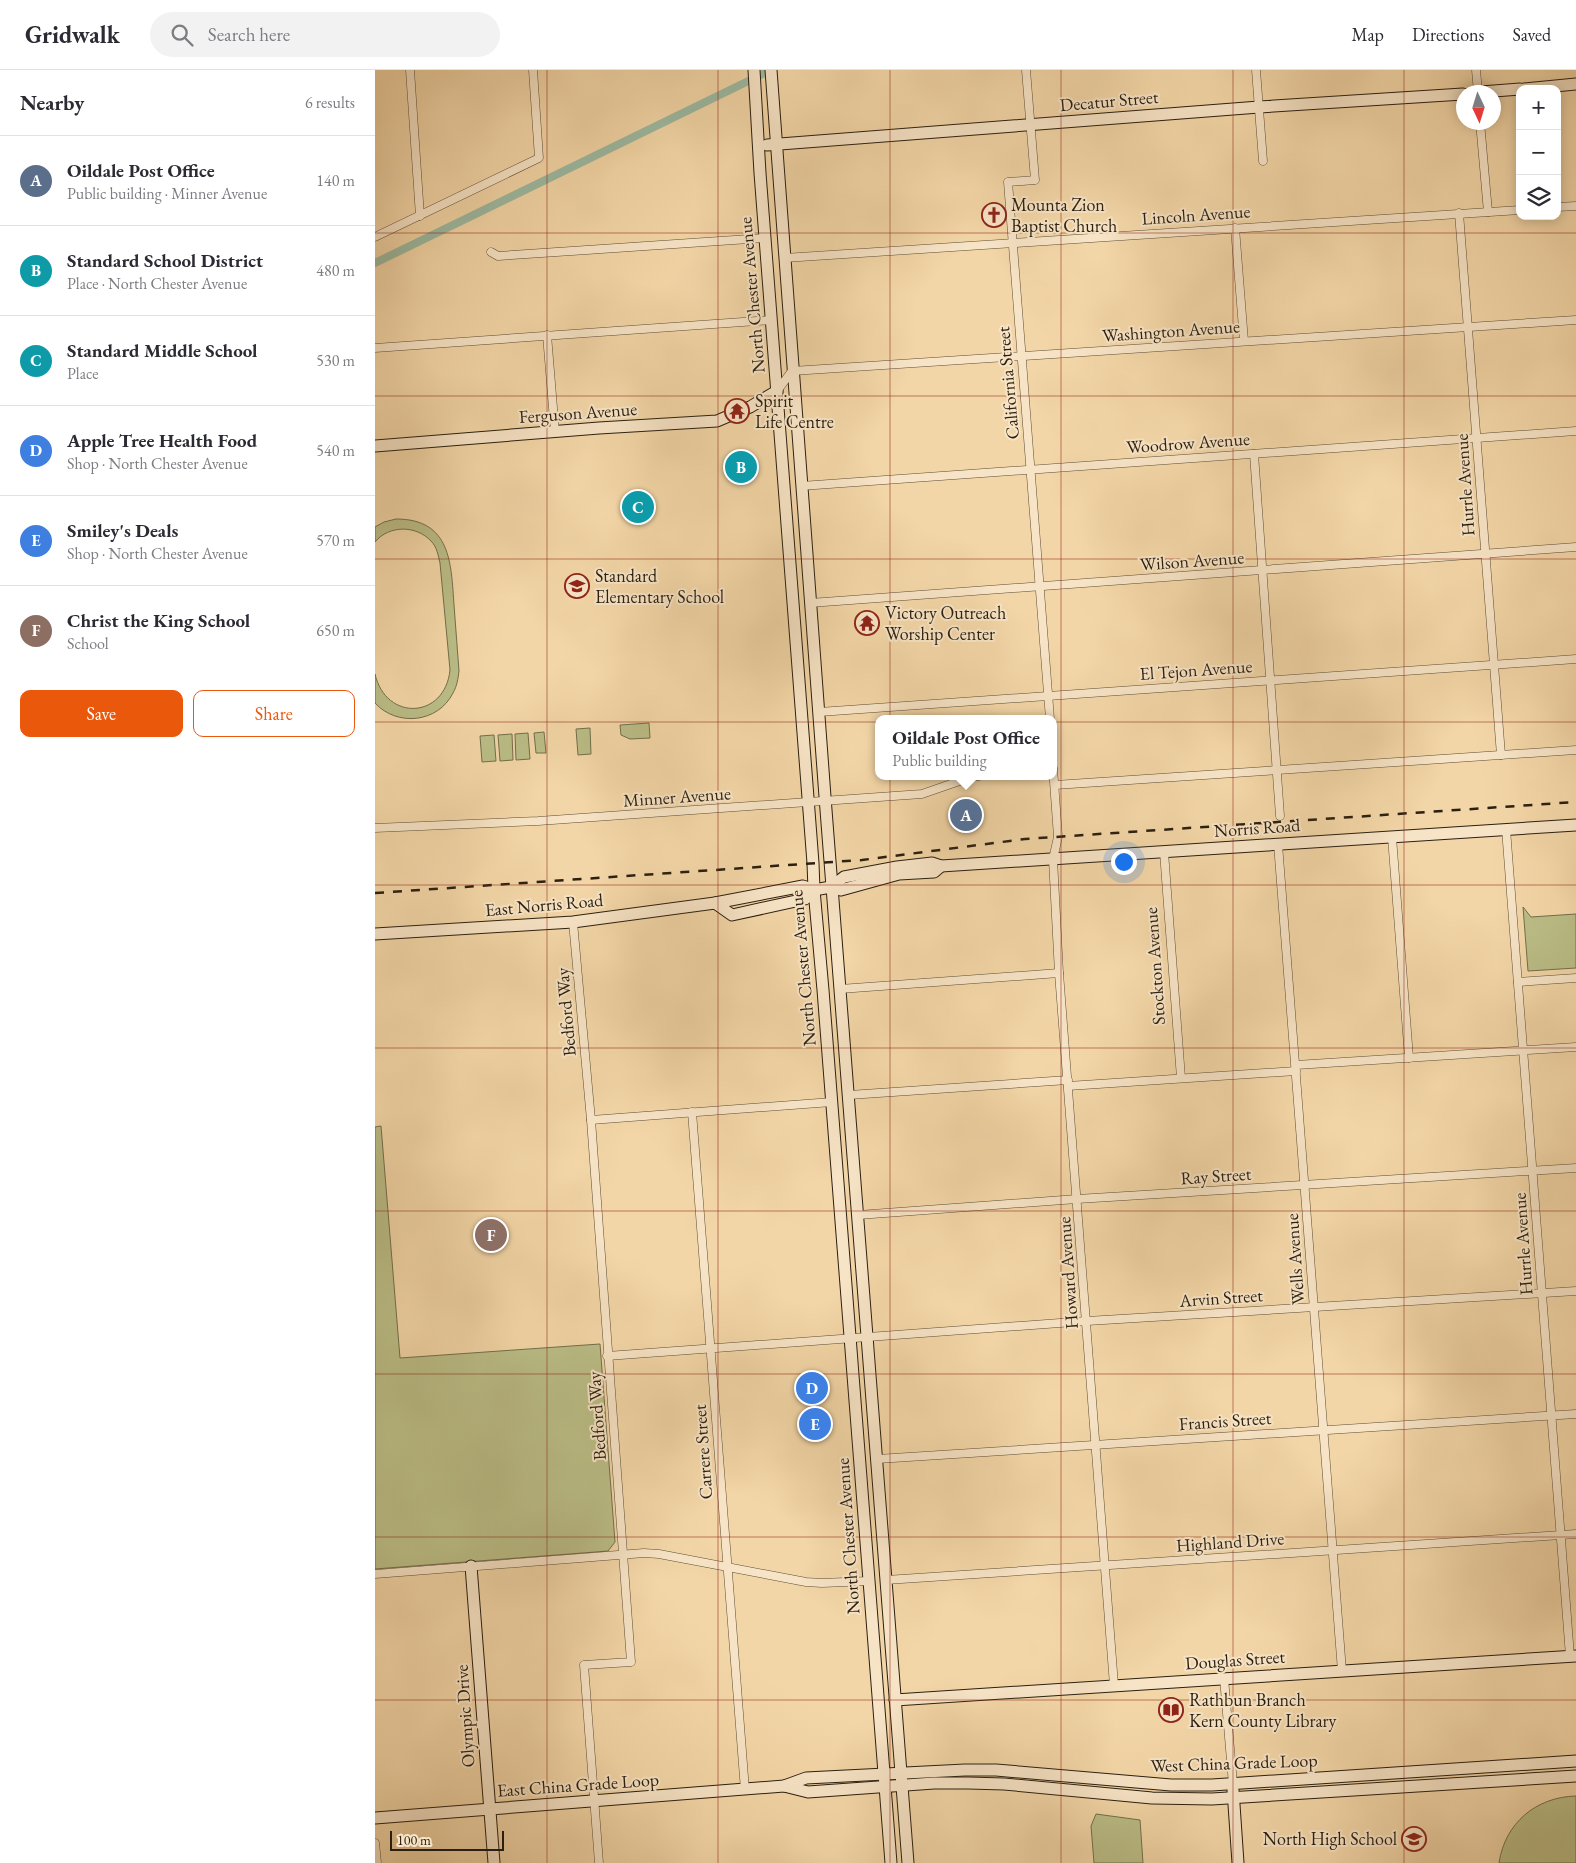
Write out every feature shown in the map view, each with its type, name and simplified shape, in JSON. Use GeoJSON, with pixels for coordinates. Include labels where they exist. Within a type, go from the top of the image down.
{"type":"FeatureCollection","features":[{"type":"Feature","properties":{"kind":"main road","name":"North Chester Avenue"},"geometry":{"type":"LineString","coordinates":[[754,70],[814,890],[866,1545],[892,1772],[891,1863]]}},
{"type":"Feature","properties":{"kind":"main road","name":"North Chester Avenue"},"geometry":{"type":"LineString","coordinates":[[771,70],[831,887],[849,1095],[895,1700],[893,1786],[908,1863]]}},
{"type":"Feature","properties":{"kind":"main road"},"geometry":{"type":"LineString","coordinates":[[1561,85],[1576,84]]}},
{"type":"Feature","properties":{"kind":"main road"},"geometry":{"type":"LineString","coordinates":[[1501,90],[1516,89]]}},
{"type":"Feature","properties":{"kind":"main road","name":"Decatur Street"},"geometry":{"type":"LineString","coordinates":[[758,145],[1259,107],[1456,94]]}},
{"type":"Feature","properties":{"kind":"main road"},"geometry":{"type":"LineString","coordinates":[[765,238],[771,240],[775,247],[785,273]]}},
{"type":"Feature","properties":{"kind":"main road","name":"Ferguson Avenue"},"geometry":{"type":"LineString","coordinates":[[375,446],[599,428],[717,421],[750,407],[777,391]]}},
{"type":"Feature","properties":{"kind":"main road","name":"Norris Road"},"geometry":{"type":"LineString","coordinates":[[831,887],[844,877],[897,867],[932,863],[941,866],[1576,825]]}},
{"type":"Feature","properties":{"kind":"main road","name":"East Norris Road"},"geometry":{"type":"LineString","coordinates":[[375,934],[573,922],[715,904],[803,886],[814,890],[831,887]]}},
{"type":"Feature","properties":{"kind":"main road"},"geometry":{"type":"LineString","coordinates":[[832,1102],[840,1104],[851,1130]]}},
{"type":"Feature","properties":{"kind":"main road"},"geometry":{"type":"LineString","coordinates":[[866,1545],[880,1576],[886,1580]]}},
{"type":"Feature","properties":{"kind":"main road","name":"Olympic Drive"},"geometry":{"type":"LineString","coordinates":[[471,1566],[494,1863]]}},
{"type":"Feature","properties":{"kind":"main road","name":"Douglas Street"},"geometry":{"type":"LineString","coordinates":[[895,1700],[1573,1656]]}},
{"type":"Feature","properties":{"kind":"main road","name":"West China Grade Loop"},"geometry":{"type":"LineString","coordinates":[[892,1772],[997,1770],[1171,1785],[1233,1784],[1576,1761]]}},
{"type":"Feature","properties":{"kind":"main road"},"geometry":{"type":"LineString","coordinates":[[1457,1785],[1459,1777],[1480,1776],[1492,1766]]}},
{"type":"Feature","properties":{"kind":"main road","name":"East China Grade Loop"},"geometry":{"type":"LineString","coordinates":[[375,1818],[745,1790],[784,1786],[806,1778],[892,1772]]}},
{"type":"Feature","properties":{"kind":"main road"},"geometry":{"type":"LineString","coordinates":[[1351,1792],[1350,1787],[1353,1784],[1371,1782],[1381,1775]]}},
{"type":"Feature","properties":{"kind":"main road","name":"West China Grade Loop"},"geometry":{"type":"LineString","coordinates":[[893,1786],[934,1783],[997,1784],[1152,1798],[1234,1798],[1351,1792],[1576,1776]]}},
{"type":"Feature","properties":{"kind":"main road"},"geometry":{"type":"LineString","coordinates":[[1098,1793],[1100,1780]]}},
{"type":"Feature","properties":{"kind":"main road"},"geometry":{"type":"LineString","coordinates":[[1233,1784],[1238,1863]]}},
{"type":"Feature","properties":{"kind":"main road","name":"East China Grade Loop"},"geometry":{"type":"LineString","coordinates":[[784,1786],[808,1792],[893,1786]]}},
{"type":"Feature","properties":{"kind":"street"},"geometry":{"type":"LineString","coordinates":[[410,70],[420,216]]}},
{"type":"Feature","properties":{"kind":"street"},"geometry":{"type":"LineString","coordinates":[[375,237],[539,158],[533,70]]}},
{"type":"Feature","properties":{"kind":"street","name":"California Street"},"geometry":{"type":"LineString","coordinates":[[1026,70],[1035,180],[1008,182],[1050,715]]}},
{"type":"Feature","properties":{"kind":"street"},"geometry":{"type":"LineString","coordinates":[[1255,70],[1263,161]]}},
{"type":"Feature","properties":{"kind":"street"},"geometry":{"type":"LineString","coordinates":[[1476,70],[1478,85]]}},
{"type":"Feature","properties":{"kind":"street"},"geometry":{"type":"LineString","coordinates":[[1481,130],[1488,212]]}},
{"type":"Feature","properties":{"kind":"street"},"geometry":{"type":"LineString","coordinates":[[1561,207],[1576,206]]}},
{"type":"Feature","properties":{"kind":"street","name":"Lincoln Avenue"},"geometry":{"type":"LineString","coordinates":[[784,258],[1516,210]]}},
{"type":"Feature","properties":{"kind":"street","name":"Hurrle Avenue"},"geometry":{"type":"LineString","coordinates":[[1459,214],[1501,755]]}},
{"type":"Feature","properties":{"kind":"street"},"geometry":{"type":"LineString","coordinates":[[1235,228],[1244,341]]}},
{"type":"Feature","properties":{"kind":"street"},"geometry":{"type":"LineString","coordinates":[[491,252],[497,256],[765,238]]}},
{"type":"Feature","properties":{"kind":"street"},"geometry":{"type":"LineString","coordinates":[[375,348],[771,320]]}},
{"type":"Feature","properties":{"kind":"street","name":"Washington Avenue"},"geometry":{"type":"LineString","coordinates":[[792,371],[1576,320]]}},
{"type":"Feature","properties":{"kind":"street"},"geometry":{"type":"LineString","coordinates":[[547,335],[555,432]]}},
{"type":"Feature","properties":{"kind":"street"},"geometry":{"type":"LineString","coordinates":[[777,391],[792,371]]}},
{"type":"Feature","properties":{"kind":"street","name":"Woodrow Avenue"},"geometry":{"type":"LineString","coordinates":[[801,486],[1576,431]]}},
{"type":"Feature","properties":{"kind":"street"},"geometry":{"type":"LineString","coordinates":[[1254,454],[1280,816]]}},
{"type":"Feature","properties":{"kind":"street","name":"Wilson Avenue"},"geometry":{"type":"LineString","coordinates":[[810,604],[1576,547]]}},
{"type":"Feature","properties":{"kind":"street","name":"El Tejon Avenue"},"geometry":{"type":"LineString","coordinates":[[819,712],[1576,660]]}},
{"type":"Feature","properties":{"kind":"street"},"geometry":{"type":"LineString","coordinates":[[1055,785],[1576,750]]}},
{"type":"Feature","properties":{"kind":"street","name":"Minner Avenue"},"geometry":{"type":"LineString","coordinates":[[375,828],[538,821],[826,802],[922,794],[962,780]]}},
{"type":"Feature","properties":{"kind":"street"},"geometry":{"type":"LineString","coordinates":[[1053,859],[1058,837],[1054,780]]}},
{"type":"Feature","properties":{"kind":"street","name":"Hurrle Avenue"},"geometry":{"type":"LineString","coordinates":[[1506,829],[1551,1416],[1573,1656]]}},
{"type":"Feature","properties":{"kind":"street"},"geometry":{"type":"LineString","coordinates":[[1392,837],[1409,1058]]}},
{"type":"Feature","properties":{"kind":"street","name":"Wells Avenue"},"geometry":{"type":"LineString","coordinates":[[1277,844],[1342,1671]]}},
{"type":"Feature","properties":{"kind":"street","name":"Stockton Avenue"},"geometry":{"type":"LineString","coordinates":[[1164,852],[1181,1078]]}},
{"type":"Feature","properties":{"kind":"street","name":"Howard Avenue"},"geometry":{"type":"LineString","coordinates":[[1053,859],[1059,973],[1114,1685]]}},
{"type":"Feature","properties":{"kind":"street","name":"Bedford Way"},"geometry":{"type":"LineString","coordinates":[[573,922],[591,1120],[631,1662],[584,1665],[599,1863]]}},
{"type":"Feature","properties":{"kind":"street"},"geometry":{"type":"LineString","coordinates":[[840,989],[1059,973]]}},
{"type":"Feature","properties":{"kind":"street"},"geometry":{"type":"LineString","coordinates":[[1518,982],[1576,978]]}},
{"type":"Feature","properties":{"kind":"street"},"geometry":{"type":"LineString","coordinates":[[849,1095],[1181,1078],[1409,1058],[1576,1047]]}},
{"type":"Feature","properties":{"kind":"street"},"geometry":{"type":"LineString","coordinates":[[591,1120],[832,1102]]}},
{"type":"Feature","properties":{"kind":"street","name":"Carrere Street"},"geometry":{"type":"LineString","coordinates":[[692,1112],[745,1790]]}},
{"type":"Feature","properties":{"kind":"street","name":"Ray Street"},"geometry":{"type":"LineString","coordinates":[[858,1215],[1077,1199],[1576,1168]]}},
{"type":"Feature","properties":{"kind":"street","name":"Arvin Street"},"geometry":{"type":"LineString","coordinates":[[607,1356],[1087,1321],[1576,1291]]}},
{"type":"Feature","properties":{"kind":"street","name":"Francis Street"},"geometry":{"type":"LineString","coordinates":[[877,1459],[1576,1414]]}},
{"type":"Feature","properties":{"kind":"street","name":"Highland Drive"},"geometry":{"type":"LineString","coordinates":[[886,1580],[1576,1534]]}},
{"type":"Feature","properties":{"kind":"street"},"geometry":{"type":"LineString","coordinates":[[375,1574],[623,1555],[659,1554],[806,1582],[822,1584],[869,1581]]}},
{"type":"Feature","properties":{"kind":"street"},"geometry":{"type":"LineString","coordinates":[[1224,1678],[1233,1784]]}},
{"type":"Feature","properties":{"kind":"street"},"geometry":{"type":"LineString","coordinates":[[375,1843],[377,1863]]}},
{"type":"Feature","properties":{"kind":"green space"},"geometry":{"type":"Polygon","coordinates":[[[396,519],[414,521],[428,527],[438,535],[445,546],[451,574],[459,671],[457,682],[453,693],[438,711],[428,716],[417,718],[394,716],[384,711],[375,703],[375,674],[381,690],[391,701],[402,707],[415,708],[427,705],[438,698],[446,686],[450,670],[440,563],[437,551],[433,543],[425,536],[410,530],[403,529],[388,532],[375,542],[375,527],[396,519]]]}},
{"type":"Feature","properties":{"kind":"green space"},"geometry":{"type":"Polygon","coordinates":[[[649,723],[650,738],[630,739],[621,735],[620,725],[649,723]]]}},
{"type":"Feature","properties":{"kind":"green space"},"geometry":{"type":"Polygon","coordinates":[[[590,728],[591,754],[578,755],[576,729],[590,728]]]}},
{"type":"Feature","properties":{"kind":"green space"},"geometry":{"type":"Polygon","coordinates":[[[544,732],[546,753],[536,753],[534,733],[544,732]]]}},
{"type":"Feature","properties":{"kind":"green space"},"geometry":{"type":"Polygon","coordinates":[[[528,733],[530,759],[516,760],[515,734],[528,733]]]}},
{"type":"Feature","properties":{"kind":"green space"},"geometry":{"type":"Polygon","coordinates":[[[512,734],[513,760],[500,761],[498,735],[512,734]]]}},
{"type":"Feature","properties":{"kind":"green space"},"geometry":{"type":"Polygon","coordinates":[[[494,735],[496,761],[482,762],[480,736],[494,735]]]}},
{"type":"Feature","properties":{"kind":"green space"},"geometry":{"type":"Polygon","coordinates":[[[1523,907],[1531,917],[1576,914],[1576,968],[1528,971],[1523,907]]]}},
{"type":"Feature","properties":{"kind":"green space"},"geometry":{"type":"Polygon","coordinates":[[[381,1126],[400,1358],[600,1344],[615,1542],[608,1551],[375,1569],[375,1127],[381,1126]]]}},
{"type":"Feature","properties":{"kind":"green space"},"geometry":{"type":"Polygon","coordinates":[[[1576,1796],[1576,1863],[1499,1863],[1502,1849],[1508,1836],[1515,1824],[1525,1815],[1548,1801],[1576,1796]]]}},
{"type":"Feature","properties":{"kind":"green space"},"geometry":{"type":"Polygon","coordinates":[[[1096,1814],[1140,1820],[1143,1863],[1094,1863],[1091,1826],[1096,1814]]]}},
{"type":"Feature","properties":{"kind":"waterway"},"geometry":{"type":"LineString","coordinates":[[375,263],[771,70]]}},
{"type":"Feature","properties":{"kind":"railway"},"geometry":{"type":"LineString","coordinates":[[375,893],[862,860],[1025,839],[1576,802]]}},
{"type":"Feature","properties":{"kind":"place","name":"Mounta Zion Baptist Church"},"geometry":{"type":"Point","coordinates":[994,215]}},
{"type":"Feature","properties":{"kind":"place","name":"Spirit Life Centre"},"geometry":{"type":"Point","coordinates":[737,411]}},
{"type":"Feature","properties":{"kind":"place","name":"Standard School District"},"geometry":{"type":"Point","coordinates":[741,467]}},
{"type":"Feature","properties":{"kind":"place","name":"Standard Middle School"},"geometry":{"type":"Point","coordinates":[638,507]}},
{"type":"Feature","properties":{"kind":"place","name":"Standard Elementary School"},"geometry":{"type":"Point","coordinates":[577,586]}},
{"type":"Feature","properties":{"kind":"place","name":"Victory Outreach Worship Center"},"geometry":{"type":"Point","coordinates":[867,623]}},
{"type":"Feature","properties":{"kind":"place","name":"Oildale Post Office"},"geometry":{"type":"Point","coordinates":[966,815]}},
{"type":"Feature","properties":{"kind":"place","name":"Christ the King School"},"geometry":{"type":"Point","coordinates":[491,1235]}},
{"type":"Feature","properties":{"kind":"place","name":"Apple Tree Health Food"},"geometry":{"type":"Point","coordinates":[812,1388]}},
{"type":"Feature","properties":{"kind":"place","name":"Smiley's Deals"},"geometry":{"type":"Point","coordinates":[815,1424]}},
{"type":"Feature","properties":{"kind":"place","name":"Rathbun Branch Kern County Library"},"geometry":{"type":"Point","coordinates":[1171,1710]}},
{"type":"Feature","properties":{"kind":"place","name":"North High School"},"geometry":{"type":"Point","coordinates":[1414,1839]}}]}
